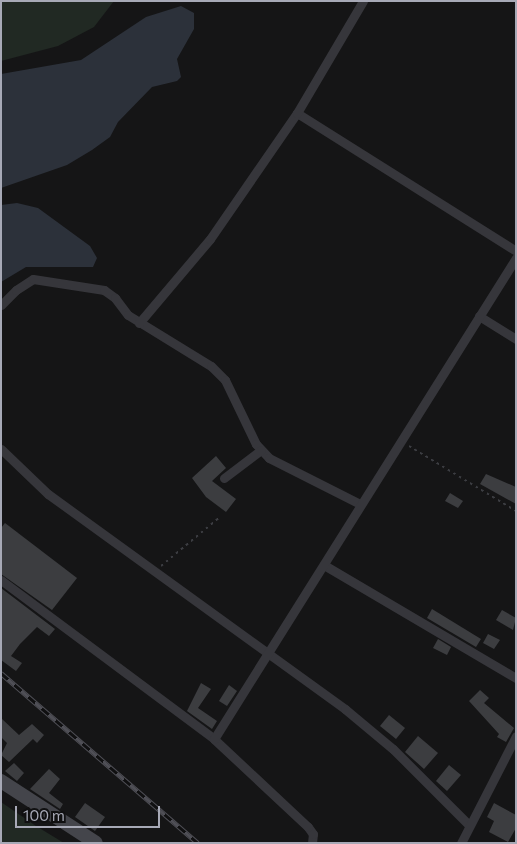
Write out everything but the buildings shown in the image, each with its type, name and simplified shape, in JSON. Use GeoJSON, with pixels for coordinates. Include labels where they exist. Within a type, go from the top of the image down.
{"type":"FeatureCollection","features":[{"type":"Feature","properties":{"kind":"main road"},"geometry":{"type":"LineString","coordinates":[[1,781],[96,843]]}},
{"type":"Feature","properties":{"kind":"street"},"geometry":{"type":"LineString","coordinates":[[138,323],[210,239],[297,113],[363,1]]}},
{"type":"Feature","properties":{"kind":"street"},"geometry":{"type":"LineString","coordinates":[[297,113],[516,251]]}},
{"type":"Feature","properties":{"kind":"street"},"geometry":{"type":"LineString","coordinates":[[214,739],[516,258]]}},
{"type":"Feature","properties":{"kind":"street"},"geometry":{"type":"LineString","coordinates":[[1,305],[26,281],[43,279],[58,285],[104,290],[138,323],[211,366],[225,380],[261,450],[290,470],[360,504]]}},
{"type":"Feature","properties":{"kind":"street"},"geometry":{"type":"LineString","coordinates":[[479,316],[516,339]]}},
{"type":"Feature","properties":{"kind":"street"},"geometry":{"type":"LineString","coordinates":[[1,449],[48,494],[155,570],[393,749],[468,824]]}},
{"type":"Feature","properties":{"kind":"street"},"geometry":{"type":"LineString","coordinates":[[224,478],[261,450]]}},
{"type":"Feature","properties":{"kind":"street"},"geometry":{"type":"LineString","coordinates":[[324,564],[516,678]]}},
{"type":"Feature","properties":{"kind":"street"},"geometry":{"type":"LineString","coordinates":[[1,580],[214,739],[308,827],[312,843]]}},
{"type":"Feature","properties":{"kind":"street"},"geometry":{"type":"LineString","coordinates":[[461,843],[468,824],[516,736]]}},
{"type":"Feature","properties":{"kind":"path"},"geometry":{"type":"LineString","coordinates":[[401,441],[516,511]]}},
{"type":"Feature","properties":{"kind":"path"},"geometry":{"type":"LineString","coordinates":[[155,570],[220,517]]}},
{"type":"Feature","properties":{"kind":"shaded area"},"geometry":{"type":"Polygon","coordinates":[[[1,1],[114,1],[94,27],[58,46],[1,61],[1,1]]]}},
{"type":"Feature","properties":{"kind":"shaded area"},"geometry":{"type":"Polygon","coordinates":[[[181,6],[194,13],[194,29],[177,59],[181,77],[177,81],[152,87],[118,122],[110,137],[92,150],[67,165],[1,188],[1,74],[81,60],[146,17],[181,6]]]}},
{"type":"Feature","properties":{"kind":"shaded area"},"geometry":{"type":"Polygon","coordinates":[[[17,203],[38,208],[90,246],[97,258],[93,267],[26,267],[1,282],[1,205],[17,203]]]}},
{"type":"Feature","properties":{"kind":"shaded area"},"geometry":{"type":"Polygon","coordinates":[[[1,802],[36,826],[64,843],[1,843],[1,802]]]}},
{"type":"Feature","properties":{"kind":"railway"},"geometry":{"type":"LineString","coordinates":[[1,673],[198,843]]}}]}
